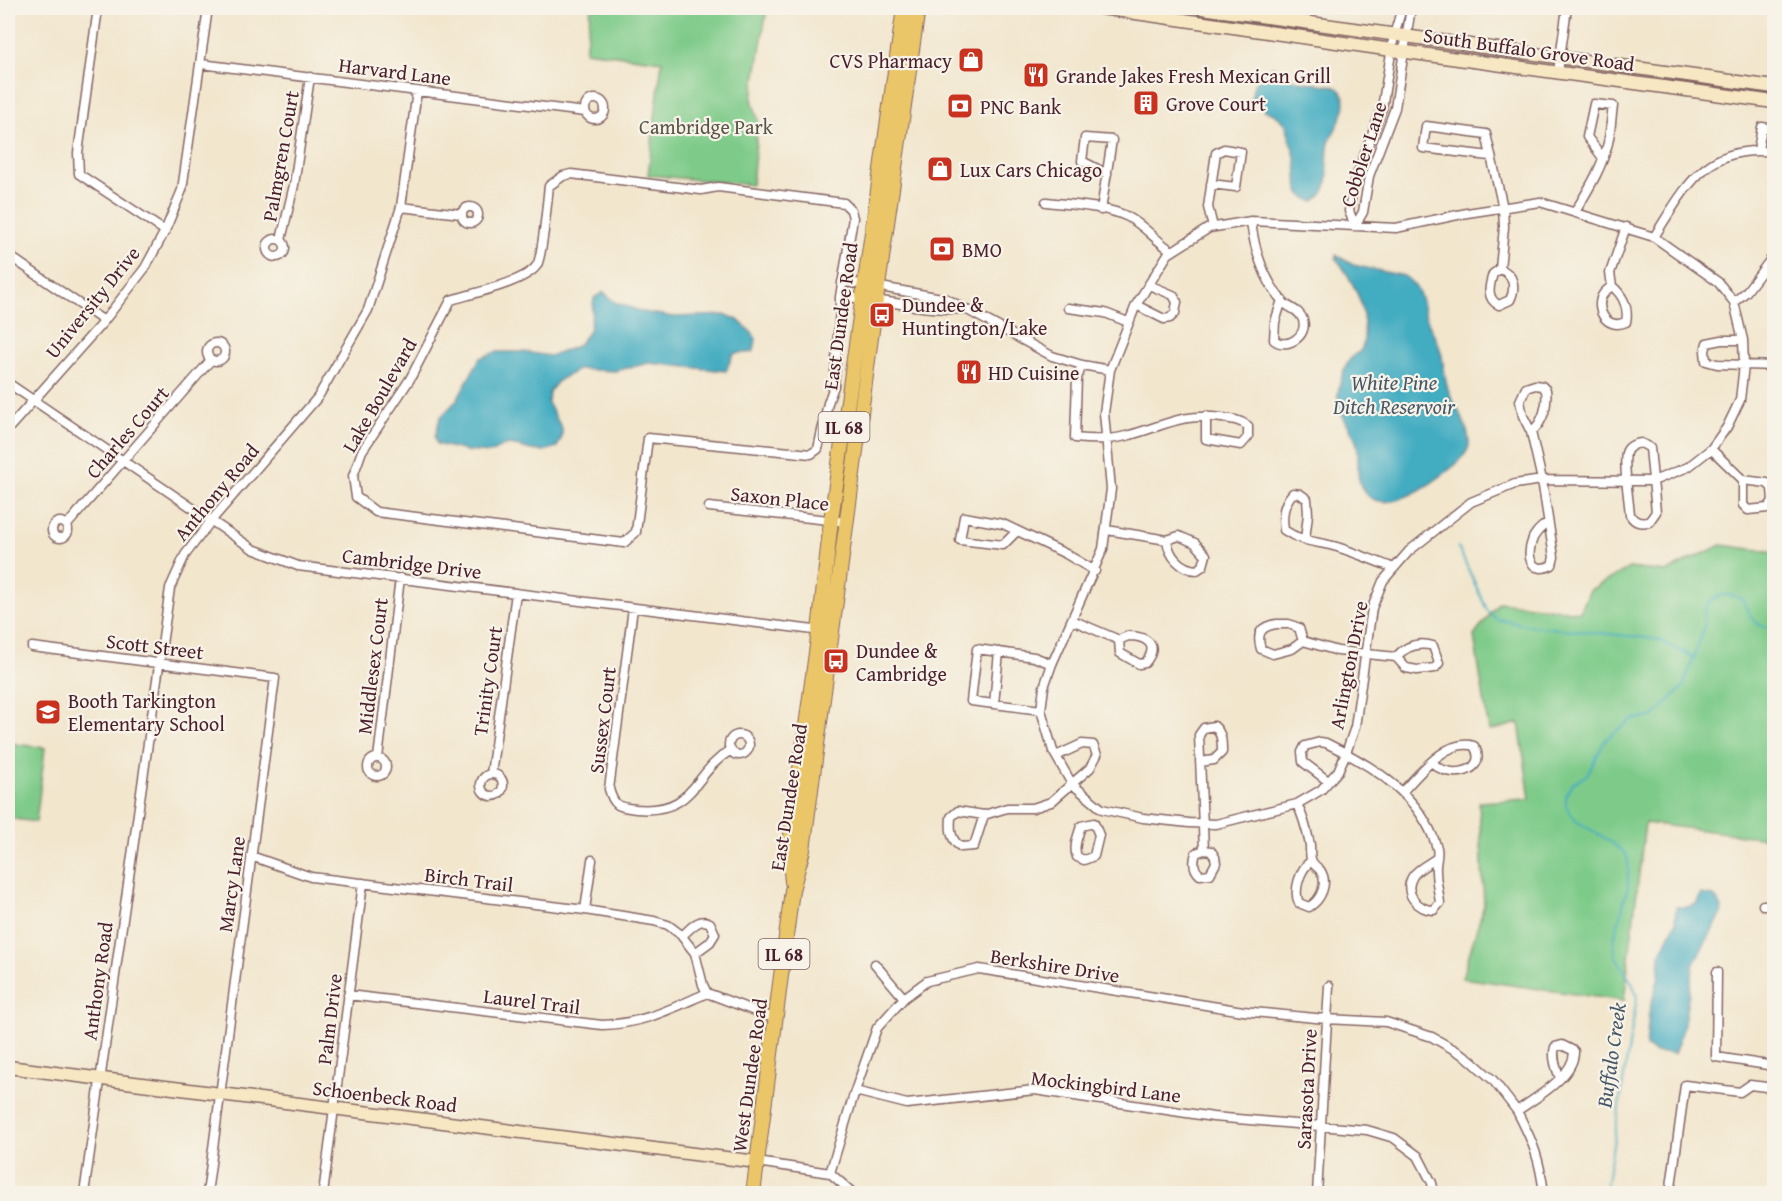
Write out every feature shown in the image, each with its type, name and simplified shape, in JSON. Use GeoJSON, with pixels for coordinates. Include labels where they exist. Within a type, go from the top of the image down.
{"type":"FeatureCollection","features":[{"type":"Feature","properties":{"kind":"main road","name":"East Dundee Road"},"geometry":{"type":"LineString","coordinates":[[792,890],[789,850],[847,522],[868,294],[904,8]]}},
{"type":"Feature","properties":{"kind":"main road","name":"East Dundee Road"},"geometry":{"type":"LineString","coordinates":[[826,632],[831,520],[868,294],[878,286],[918,8]]}},
{"type":"Feature","properties":{"kind":"main road","name":"South Buffalo Grove Road"},"geometry":{"type":"LineString","coordinates":[[1101,8],[1399,44],[1560,57],[1774,87]]}},
{"type":"Feature","properties":{"kind":"main road","name":"South Buffalo Grove Road"},"geometry":{"type":"LineString","coordinates":[[1202,8],[1558,72],[1774,102]]}},
{"type":"Feature","properties":{"kind":"main road","name":"West Dundee Road"},"geometry":{"type":"LineString","coordinates":[[753,1194],[792,890]]}},
{"type":"Feature","properties":{"kind":"main road","name":"Schoenbeck Road"},"geometry":{"type":"LineString","coordinates":[[8,1067],[757,1162]]}},
{"type":"Feature","properties":{"kind":"street"},"geometry":{"type":"LineString","coordinates":[[98,8],[78,153],[79,174],[165,231]]}},
{"type":"Feature","properties":{"kind":"street","name":"University Drive"},"geometry":{"type":"LineString","coordinates":[[8,429],[104,321],[145,268],[165,231],[182,190],[208,8]]}},
{"type":"Feature","properties":{"kind":"street"},"geometry":{"type":"LineString","coordinates":[[1399,44],[1401,8]]}},
{"type":"Feature","properties":{"kind":"street"},"geometry":{"type":"LineString","coordinates":[[1399,44],[1410,14],[1408,8]]}},
{"type":"Feature","properties":{"kind":"street"},"geometry":{"type":"LineString","coordinates":[[1558,72],[1566,8]]}},
{"type":"Feature","properties":{"kind":"street","name":"Cobbler Lane"},"geometry":{"type":"LineString","coordinates":[[1355,226],[1363,212],[1369,176],[1395,108],[1399,44]]}},
{"type":"Feature","properties":{"kind":"street","name":"Cobbler Lane"},"geometry":{"type":"LineString","coordinates":[[1355,226],[1349,211],[1354,183],[1382,108],[1399,44]]}},
{"type":"Feature","properties":{"kind":"street","name":"Harvard Lane"},"geometry":{"type":"LineString","coordinates":[[201,64],[585,112]]}},
{"type":"Feature","properties":{"kind":"street","name":"Palmgren Court"},"geometry":{"type":"LineString","coordinates":[[281,240],[294,185],[310,77]]}},
{"type":"Feature","properties":{"kind":"street","name":"Anthony Road"},"geometry":{"type":"LineString","coordinates":[[84,1194],[170,588],[185,555],[211,521],[318,397],[368,310],[401,207],[417,91]]}},
{"type":"Feature","properties":{"kind":"street"},"geometry":{"type":"LineString","coordinates":[[1575,212],[1594,180],[1603,158],[1608,145],[1613,106],[1594,104],[1587,137],[1603,158]]}},
{"type":"Feature","properties":{"kind":"street"},"geometry":{"type":"LineString","coordinates":[[1490,156],[1423,148],[1426,126],[1486,134],[1503,208],[1504,227],[1500,269]]}},
{"type":"Feature","properties":{"kind":"street"},"geometry":{"type":"LineString","coordinates":[[1758,150],[1762,127],[1774,129]]}},
{"type":"Feature","properties":{"kind":"street"},"geometry":{"type":"LineString","coordinates":[[1101,210],[1107,174],[1112,140],[1085,138],[1082,161],[1107,174]]}},
{"type":"Feature","properties":{"kind":"street"},"geometry":{"type":"LineString","coordinates":[[1211,184],[1236,187],[1241,152],[1224,149],[1216,153],[1211,184],[1208,207],[1213,228]]}},
{"type":"Feature","properties":{"kind":"street"},"geometry":{"type":"LineString","coordinates":[[1654,237],[1688,183],[1712,162],[1730,154],[1758,150],[1774,152]]}},
{"type":"Feature","properties":{"kind":"street","name":"Lake Boulevard"},"geometry":{"type":"LineString","coordinates":[[571,174],[701,190],[718,188],[844,203],[851,210],[853,218],[840,297],[834,386],[818,449],[811,454],[648,438],[636,532],[624,543],[376,512],[356,497],[353,476],[362,451],[410,379],[451,300],[519,278],[538,265],[549,186],[563,176],[571,174]]}},
{"type":"Feature","properties":{"kind":"street"},"geometry":{"type":"LineString","coordinates":[[1046,202],[1126,216],[1144,227],[1172,251]]}},
{"type":"Feature","properties":{"kind":"street","name":"Arlington Drive"},"geometry":{"type":"LineString","coordinates":[[1539,202],[1626,227],[1654,237],[1718,282],[1734,302],[1743,340],[1744,364],[1740,400],[1727,427],[1711,449],[1688,467],[1653,481],[1542,480],[1515,484],[1472,502],[1409,550],[1383,581],[1372,608],[1354,727],[1338,771],[1321,790],[1296,804],[1216,824],[1143,818],[1102,809],[1072,784],[1053,751],[1041,710],[1044,687],[1052,664],[1095,572],[1107,530],[1111,489],[1104,413],[1110,370],[1136,305],[1168,254],[1209,228],[1251,221],[1396,228],[1503,208],[1539,202]]}},
{"type":"Feature","properties":{"kind":"street"},"geometry":{"type":"LineString","coordinates":[[401,207],[461,214]]}},
{"type":"Feature","properties":{"kind":"street"},"geometry":{"type":"LineString","coordinates":[[1251,221],[1253,243],[1272,288],[1282,300],[1286,305],[1302,316],[1304,324],[1301,334],[1290,344],[1279,344],[1274,340],[1275,322],[1282,300]]}},
{"type":"Feature","properties":{"kind":"street"},"geometry":{"type":"LineString","coordinates":[[1612,286],[1604,292],[1601,298],[1604,318],[1613,325],[1623,324],[1626,322],[1628,311],[1620,292],[1612,286],[1610,273],[1626,227]]}},
{"type":"Feature","properties":{"kind":"street"},"geometry":{"type":"LineString","coordinates":[[8,255],[104,321]]}},
{"type":"Feature","properties":{"kind":"street"},"geometry":{"type":"LineString","coordinates":[[1734,302],[1746,292],[1774,258]]}},
{"type":"Feature","properties":{"kind":"street"},"geometry":{"type":"LineString","coordinates":[[842,282],[868,294],[945,310],[964,309]]}},
{"type":"Feature","properties":{"kind":"street"},"geometry":{"type":"LineString","coordinates":[[1136,305],[1164,319],[1170,318],[1175,313],[1177,302],[1173,295],[1149,285]]}},
{"type":"Feature","properties":{"kind":"street"},"geometry":{"type":"LineString","coordinates":[[878,286],[947,298],[1052,356],[1110,370]]}},
{"type":"Feature","properties":{"kind":"street"},"geometry":{"type":"LineString","coordinates":[[840,297],[868,294]]}},
{"type":"Feature","properties":{"kind":"street"},"geometry":{"type":"LineString","coordinates":[[1068,308],[1105,313],[1128,322]]}},
{"type":"Feature","properties":{"kind":"street"},"geometry":{"type":"LineString","coordinates":[[1743,340],[1722,340],[1707,344],[1705,356],[1709,363],[1774,366]]}},
{"type":"Feature","properties":{"kind":"street","name":"Charles Court"},"geometry":{"type":"LineString","coordinates":[[67,525],[212,360]]}},
{"type":"Feature","properties":{"kind":"street"},"geometry":{"type":"LineString","coordinates":[[1082,365],[1077,378],[1075,438],[1106,439],[1125,436],[1179,418],[1206,416],[1241,421],[1248,426],[1248,437],[1241,445],[1206,439],[1206,416]]}},
{"type":"Feature","properties":{"kind":"street"},"geometry":{"type":"LineString","coordinates":[[1774,373],[1774,388]]}},
{"type":"Feature","properties":{"kind":"street","name":"Cambridge Drive"},"geometry":{"type":"LineString","coordinates":[[8,383],[253,549],[298,566],[826,632]]}},
{"type":"Feature","properties":{"kind":"street"},"geometry":{"type":"LineString","coordinates":[[1531,432],[1540,423],[1547,397],[1546,390],[1535,384],[1526,388],[1520,401],[1522,416],[1531,432],[1542,480],[1554,557],[1552,565],[1540,568],[1533,565],[1529,557],[1532,540],[1548,522]]}},
{"type":"Feature","properties":{"kind":"street"},"geometry":{"type":"LineString","coordinates":[[1641,443],[1650,448],[1653,481],[1656,512],[1649,522],[1641,523],[1633,520],[1630,515],[1626,453],[1634,444],[1641,443]]}},
{"type":"Feature","properties":{"kind":"street"},"geometry":{"type":"LineString","coordinates":[[1711,449],[1743,480],[1767,483],[1772,488],[1773,501],[1768,508],[1748,510],[1743,506],[1743,480]]}},
{"type":"Feature","properties":{"kind":"street"},"geometry":{"type":"LineString","coordinates":[[1305,540],[1307,499],[1300,494],[1293,493],[1286,501],[1282,521],[1284,530],[1296,538],[1305,540],[1335,546],[1394,568]]}},
{"type":"Feature","properties":{"kind":"street","name":"Saxon Place"},"geometry":{"type":"LineString","coordinates":[[709,507],[847,522]]}},
{"type":"Feature","properties":{"kind":"street"},"geometry":{"type":"LineString","coordinates":[[1017,531],[1003,545],[960,540],[964,517],[1003,524],[1066,554],[1095,572]]}},
{"type":"Feature","properties":{"kind":"street"},"geometry":{"type":"LineString","coordinates":[[1107,530],[1167,540],[1179,536],[1187,538],[1206,555],[1203,566],[1197,570],[1187,569],[1180,565],[1173,558],[1167,540]]}},
{"type":"Feature","properties":{"kind":"street","name":"Middlesex Court"},"geometry":{"type":"LineString","coordinates":[[378,758],[400,578]]}},
{"type":"Feature","properties":{"kind":"street","name":"Trinity Court"},"geometry":{"type":"LineString","coordinates":[[491,774],[516,592]]}},
{"type":"Feature","properties":{"kind":"street","name":"Sussex Court"},"geometry":{"type":"LineString","coordinates":[[633,608],[609,789],[612,800],[618,806],[630,808],[652,810],[670,807],[693,790],[723,755],[731,750]]}},
{"type":"Feature","properties":{"kind":"street"},"geometry":{"type":"LineString","coordinates":[[1072,621],[1119,640]]}},
{"type":"Feature","properties":{"kind":"street"},"geometry":{"type":"LineString","coordinates":[[1289,624],[1299,628],[1303,641],[1292,649],[1273,654],[1261,649],[1258,639],[1261,631],[1268,625],[1289,624]]}},
{"type":"Feature","properties":{"kind":"street"},"geometry":{"type":"LineString","coordinates":[[1303,641],[1338,651],[1396,657],[1406,668],[1417,670],[1434,668],[1439,663],[1433,646],[1425,644],[1402,650],[1396,657]]}},
{"type":"Feature","properties":{"kind":"street","name":"Scott Street"},"geometry":{"type":"LineString","coordinates":[[32,647],[275,678]]}},
{"type":"Feature","properties":{"kind":"street"},"geometry":{"type":"LineString","coordinates":[[1041,710],[971,701],[977,649],[1034,657],[1052,664]]}},
{"type":"Feature","properties":{"kind":"street"},"geometry":{"type":"LineString","coordinates":[[994,704],[999,652]]}},
{"type":"Feature","properties":{"kind":"street","name":"Marcy Lane"},"geometry":{"type":"LineString","coordinates":[[207,1194],[275,678]]}},
{"type":"Feature","properties":{"kind":"street"},"geometry":{"type":"LineString","coordinates":[[1328,782],[1304,762],[1302,752],[1305,746],[1320,742],[1346,753],[1403,791],[1426,823],[1437,850],[1437,858],[1436,870],[1440,903],[1434,910],[1426,910],[1414,902],[1409,891],[1413,876],[1437,858]]}},
{"type":"Feature","properties":{"kind":"street"},"geometry":{"type":"LineString","coordinates":[[984,815],[974,846],[961,847],[954,842],[950,830],[951,817],[958,811],[984,815],[1007,808],[1033,808],[1051,802],[1090,768],[1097,755],[1093,745],[1082,744],[1056,756]]}},
{"type":"Feature","properties":{"kind":"street"},"geometry":{"type":"LineString","coordinates":[[1403,791],[1441,752],[1467,744],[1474,746],[1478,753],[1478,760],[1473,767],[1454,774],[1438,769],[1432,762]]}},
{"type":"Feature","properties":{"kind":"street"},"geometry":{"type":"LineString","coordinates":[[1200,762],[1204,850]]}},
{"type":"Feature","properties":{"kind":"street"},"geometry":{"type":"LineString","coordinates":[[1296,804],[1310,846],[1311,861],[1322,873],[1324,883],[1322,893],[1316,903],[1309,907],[1299,903],[1296,897],[1302,873],[1311,861]]}},
{"type":"Feature","properties":{"kind":"street"},"geometry":{"type":"LineString","coordinates":[[1094,823],[1102,809]]}},
{"type":"Feature","properties":{"kind":"street","name":"Birch Trail"},"geometry":{"type":"LineString","coordinates":[[251,856],[311,877],[585,910],[668,925],[682,936],[695,952],[707,993]]}},
{"type":"Feature","properties":{"kind":"street"},"geometry":{"type":"LineString","coordinates":[[585,910],[592,860]]}},
{"type":"Feature","properties":{"kind":"street","name":"Palm Drive"},"geometry":{"type":"LineString","coordinates":[[323,1194],[363,884]]}},
{"type":"Feature","properties":{"kind":"street"},"geometry":{"type":"LineString","coordinates":[[1763,905],[1774,905]]}},
{"type":"Feature","properties":{"kind":"street"},"geometry":{"type":"LineString","coordinates":[[682,936],[700,921],[705,920],[710,923],[715,934],[710,942],[695,952]]}},
{"type":"Feature","properties":{"kind":"street"},"geometry":{"type":"LineString","coordinates":[[875,964],[904,998]]}},
{"type":"Feature","properties":{"kind":"street","name":"Berkshire Drive"},"geometry":{"type":"LineString","coordinates":[[830,1173],[877,1028],[904,998],[927,981],[979,969],[1243,1011],[1386,1022],[1432,1037],[1467,1057],[1493,1080],[1516,1111],[1534,1142],[1544,1194]]}},
{"type":"Feature","properties":{"kind":"street"},"geometry":{"type":"LineString","coordinates":[[1716,972],[1716,1057],[1774,1066]]}},
{"type":"Feature","properties":{"kind":"street","name":"Sarasota Drive"},"geometry":{"type":"LineString","coordinates":[[1317,1194],[1329,986]]}},
{"type":"Feature","properties":{"kind":"street"},"geometry":{"type":"LineString","coordinates":[[707,993],[776,1019]]}},
{"type":"Feature","properties":{"kind":"street","name":"Laurel Trail"},"geometry":{"type":"LineString","coordinates":[[348,995],[602,1025],[643,1020],[707,993]]}},
{"type":"Feature","properties":{"kind":"street"},"geometry":{"type":"LineString","coordinates":[[1516,1111],[1560,1078]]}},
{"type":"Feature","properties":{"kind":"street"},"geometry":{"type":"LineString","coordinates":[[1670,1194],[1685,1085],[1740,1092],[1750,1084],[1774,1088]]}},
{"type":"Feature","properties":{"kind":"street","name":"Mockingbird Lane"},"geometry":{"type":"LineString","coordinates":[[855,1091],[907,1104],[1035,1090],[1213,1117],[1367,1130],[1394,1138],[1418,1156],[1432,1183],[1434,1194]]}},
{"type":"Feature","properties":{"kind":"street"},"geometry":{"type":"LineString","coordinates":[[757,1162],[830,1173],[854,1194]]}},
{"type":"Feature","properties":{"kind":"green space","name":"Cambridge Park"},"geometry":{"type":"Polygon","coordinates":[[[591,8],[767,8],[752,99],[758,120],[752,185],[648,175],[662,61],[585,51],[591,8]]]}},
{"type":"Feature","properties":{"kind":"green space"},"geometry":{"type":"Polygon","coordinates":[[[1721,545],[1774,552],[1774,839],[1645,823],[1624,1001],[1462,978],[1484,905],[1479,802],[1530,799],[1519,723],[1489,731],[1474,636],[1499,602],[1580,612],[1590,590],[1629,568],[1666,572],[1721,545]]]}},
{"type":"Feature","properties":{"kind":"green space"},"geometry":{"type":"Polygon","coordinates":[[[8,743],[45,748],[36,822],[8,818],[8,743]]]}},
{"type":"Feature","properties":{"kind":"water"},"geometry":{"type":"Polygon","coordinates":[[[1273,66],[1283,75],[1293,79],[1337,87],[1344,97],[1344,110],[1329,143],[1325,190],[1313,202],[1298,191],[1296,160],[1286,124],[1251,100],[1254,84],[1273,66]]]}},
{"type":"Feature","properties":{"kind":"water","name":"White Pine Ditch Reservoir"},"geometry":{"type":"Polygon","coordinates":[[[1336,255],[1353,265],[1404,276],[1418,290],[1440,348],[1449,392],[1468,435],[1468,449],[1455,465],[1422,489],[1395,500],[1382,501],[1371,498],[1362,488],[1355,437],[1339,408],[1338,394],[1341,379],[1350,360],[1362,348],[1364,328],[1362,307],[1357,292],[1336,255]]]}},
{"type":"Feature","properties":{"kind":"water"},"geometry":{"type":"Polygon","coordinates":[[[604,292],[614,302],[643,312],[674,317],[727,315],[738,320],[752,333],[756,339],[754,351],[733,354],[726,371],[649,363],[615,371],[579,369],[559,380],[549,392],[548,403],[562,429],[562,437],[557,447],[548,450],[535,451],[511,445],[491,453],[466,451],[437,444],[435,437],[440,418],[456,401],[480,358],[496,352],[524,352],[550,356],[577,346],[590,327],[594,298],[604,292]]]}},
{"type":"Feature","properties":{"kind":"water"},"geometry":{"type":"Polygon","coordinates":[[[1701,894],[1714,896],[1722,908],[1721,915],[1694,963],[1683,1029],[1674,1054],[1654,1052],[1646,1047],[1649,1012],[1659,977],[1660,955],[1675,924],[1676,907],[1696,904],[1701,894]]]}},
{"type":"Feature","properties":{"kind":"waterway"},"geometry":{"type":"LineString","coordinates":[[1458,547],[1487,610],[1496,619],[1532,626],[1656,639],[1695,658]]}},
{"type":"Feature","properties":{"kind":"waterway","name":"Buffalo Creek"},"geometry":{"type":"LineString","coordinates":[[1605,1194],[1637,997],[1633,985],[1615,955],[1614,939],[1628,886],[1628,859],[1624,852],[1608,840],[1576,821],[1566,806],[1566,795],[1572,784],[1587,775],[1606,739],[1633,719],[1653,717],[1683,687],[1705,625],[1705,609],[1713,599],[1727,595],[1742,599],[1753,620],[1761,626],[1774,629]]}},
{"type":"Feature","properties":{"kind":"place","name":"CVS Pharmacy"},"geometry":{"type":"Point","coordinates":[971,60]}},
{"type":"Feature","properties":{"kind":"place","name":"Grande Jakes Fresh Mexican Grill"},"geometry":{"type":"Point","coordinates":[1036,75]}},
{"type":"Feature","properties":{"kind":"place","name":"Grove Court"},"geometry":{"type":"Point","coordinates":[1146,103]}},
{"type":"Feature","properties":{"kind":"place","name":"PNC Bank"},"geometry":{"type":"Point","coordinates":[960,106]}},
{"type":"Feature","properties":{"kind":"place","name":"Lux Cars Chicago"},"geometry":{"type":"Point","coordinates":[940,169]}},
{"type":"Feature","properties":{"kind":"place","name":"BMO"},"geometry":{"type":"Point","coordinates":[942,249]}},
{"type":"Feature","properties":{"kind":"place","name":"Dundee & Huntington/Lake"},"geometry":{"type":"Point","coordinates":[882,315]}},
{"type":"Feature","properties":{"kind":"place","name":"HD Cuisine"},"geometry":{"type":"Point","coordinates":[969,372]}},
{"type":"Feature","properties":{"kind":"place","name":"Dundee & Cambridge"},"geometry":{"type":"Point","coordinates":[836,661]}},
{"type":"Feature","properties":{"kind":"place","name":"Booth Tarkington Elementary School"},"geometry":{"type":"Point","coordinates":[48,712]}}]}
